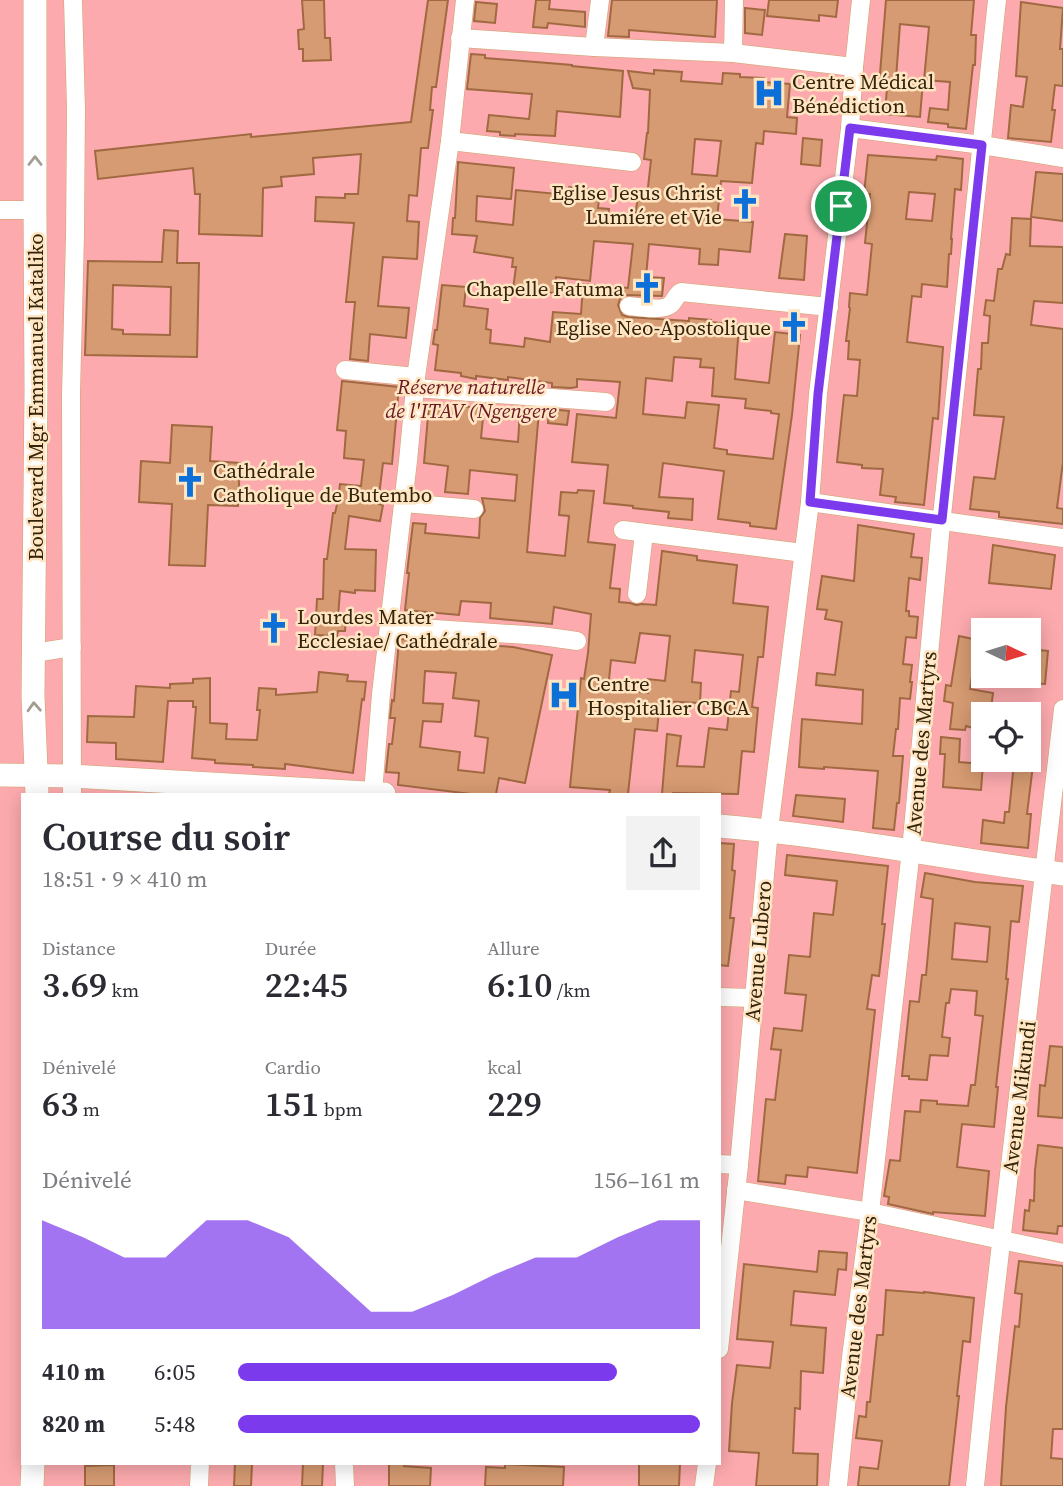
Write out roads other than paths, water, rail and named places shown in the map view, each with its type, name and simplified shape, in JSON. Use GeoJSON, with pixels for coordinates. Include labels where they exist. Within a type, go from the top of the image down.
{"type":"FeatureCollection","features":[{"type":"Feature","properties":{"kind":"street","name":"Boulevard Mgr Emmanuel Kataliko"},"geometry":{"type":"LineString","coordinates":[[35,0],[36,404],[33,696],[38,785]]}},
{"type":"Feature","properties":{"kind":"street"},"geometry":{"type":"LineString","coordinates":[[71,785],[71,394],[76,135],[73,0]]}},
{"type":"Feature","properties":{"kind":"street"},"geometry":{"type":"LineString","coordinates":[[378,793],[381,694],[404,503],[415,382],[450,141],[466,0]]}},
{"type":"Feature","properties":{"kind":"street"},"geometry":{"type":"LineString","coordinates":[[594,47],[600,0]]}},
{"type":"Feature","properties":{"kind":"street"},"geometry":{"type":"LineString","coordinates":[[733,53],[734,0]]}},
{"type":"Feature","properties":{"kind":"street","name":"Avenue Lubero"},"geometry":{"type":"LineString","coordinates":[[722,1305],[739,1166],[769,830],[810,502],[818,394],[850,128],[861,0]]}},
{"type":"Feature","properties":{"kind":"street","name":"Avenue des Martyrs"},"geometry":{"type":"LineString","coordinates":[[838,1486],[911,849],[942,520],[997,0]]}},
{"type":"Feature","properties":{"kind":"street"},"geometry":{"type":"LineString","coordinates":[[460,38],[733,53],[854,67]]}},
{"type":"Feature","properties":{"kind":"street"},"geometry":{"type":"LineString","coordinates":[[850,128],[1063,158]]}},
{"type":"Feature","properties":{"kind":"street"},"geometry":{"type":"LineString","coordinates":[[450,141],[632,162]]}},
{"type":"Feature","properties":{"kind":"street"},"geometry":{"type":"LineString","coordinates":[[0,210],[35,210]]}},
{"type":"Feature","properties":{"kind":"street"},"geometry":{"type":"LineString","coordinates":[[629,306],[665,309],[681,292],[829,306]]}},
{"type":"Feature","properties":{"kind":"street"},"geometry":{"type":"LineString","coordinates":[[345,370],[415,382],[606,402]]}},
{"type":"Feature","properties":{"kind":"street"},"geometry":{"type":"LineString","coordinates":[[810,502],[1063,538]]}},
{"type":"Feature","properties":{"kind":"street"},"geometry":{"type":"LineString","coordinates":[[404,503],[474,509]]}},
{"type":"Feature","properties":{"kind":"street"},"geometry":{"type":"LineString","coordinates":[[623,530],[803,553]]}},
{"type":"Feature","properties":{"kind":"street"},"geometry":{"type":"LineString","coordinates":[[638,594],[644,533]]}},
{"type":"Feature","properties":{"kind":"street"},"geometry":{"type":"LineString","coordinates":[[390,625],[577,641]]}},
{"type":"Feature","properties":{"kind":"street"},"geometry":{"type":"LineString","coordinates":[[34,653],[72,647]]}},
{"type":"Feature","properties":{"kind":"street","name":"Avenue Mikundi"},"geometry":{"type":"LineString","coordinates":[[975,1486],[990,1338],[1054,873],[1063,709]]}},
{"type":"Feature","properties":{"kind":"street"},"geometry":{"type":"LineString","coordinates":[[0,775],[38,785],[348,793]]}},
{"type":"Feature","properties":{"kind":"street"},"geometry":{"type":"LineString","coordinates":[[721,825],[911,849],[1054,873]]}},
{"type":"Feature","properties":{"kind":"street"},"geometry":{"type":"LineString","coordinates":[[721,997],[754,998]]}},
{"type":"Feature","properties":{"kind":"street"},"geometry":{"type":"LineString","coordinates":[[721,1164],[739,1166]]}},
{"type":"Feature","properties":{"kind":"street"},"geometry":{"type":"LineString","coordinates":[[736,1189],[870,1212],[1063,1253]]}},
{"type":"Feature","properties":{"kind":"street"},"geometry":{"type":"LineString","coordinates":[[32,1486],[33,1465]]}},
{"type":"Feature","properties":{"kind":"street"},"geometry":{"type":"LineString","coordinates":[[199,1486],[200,1465]]}},
{"type":"Feature","properties":{"kind":"street"},"geometry":{"type":"LineString","coordinates":[[344,1465],[345,1486]]}},
{"type":"Feature","properties":{"kind":"street"},"geometry":{"type":"LineString","coordinates":[[705,1486],[707,1465]]}},
{"type":"Feature","properties":{"kind":"place","name":"Centre Médical Bénédiction"},"geometry":{"type":"Point","coordinates":[769,93]}},
{"type":"Feature","properties":{"kind":"place","name":"Eglise Jesus Christ Lumiére et Vie"},"geometry":{"type":"Point","coordinates":[745,204]}},
{"type":"Feature","properties":{"kind":"place","name":"Chapelle Fatuma"},"geometry":{"type":"Point","coordinates":[647,288]}},
{"type":"Feature","properties":{"kind":"place","name":"Eglise Neo-Apostolique"},"geometry":{"type":"Point","coordinates":[794,327]}},
{"type":"Feature","properties":{"kind":"place","name":"Cathédrale Catholique de Butembo"},"geometry":{"type":"Point","coordinates":[190,482]}},
{"type":"Feature","properties":{"kind":"place","name":"Lourdes Mater Ecclesiae/ Cathédrale"},"geometry":{"type":"Point","coordinates":[274,628]}},
{"type":"Feature","properties":{"kind":"place","name":"Centre Hospitalier CBCA"},"geometry":{"type":"Point","coordinates":[564,695]}},
{"type":"Feature","properties":{"kind":"park label","name":"Réserve naturelle de l'ITAV (Ngengere"},"geometry":{"type":"Point","coordinates":[471,398]}}]}
